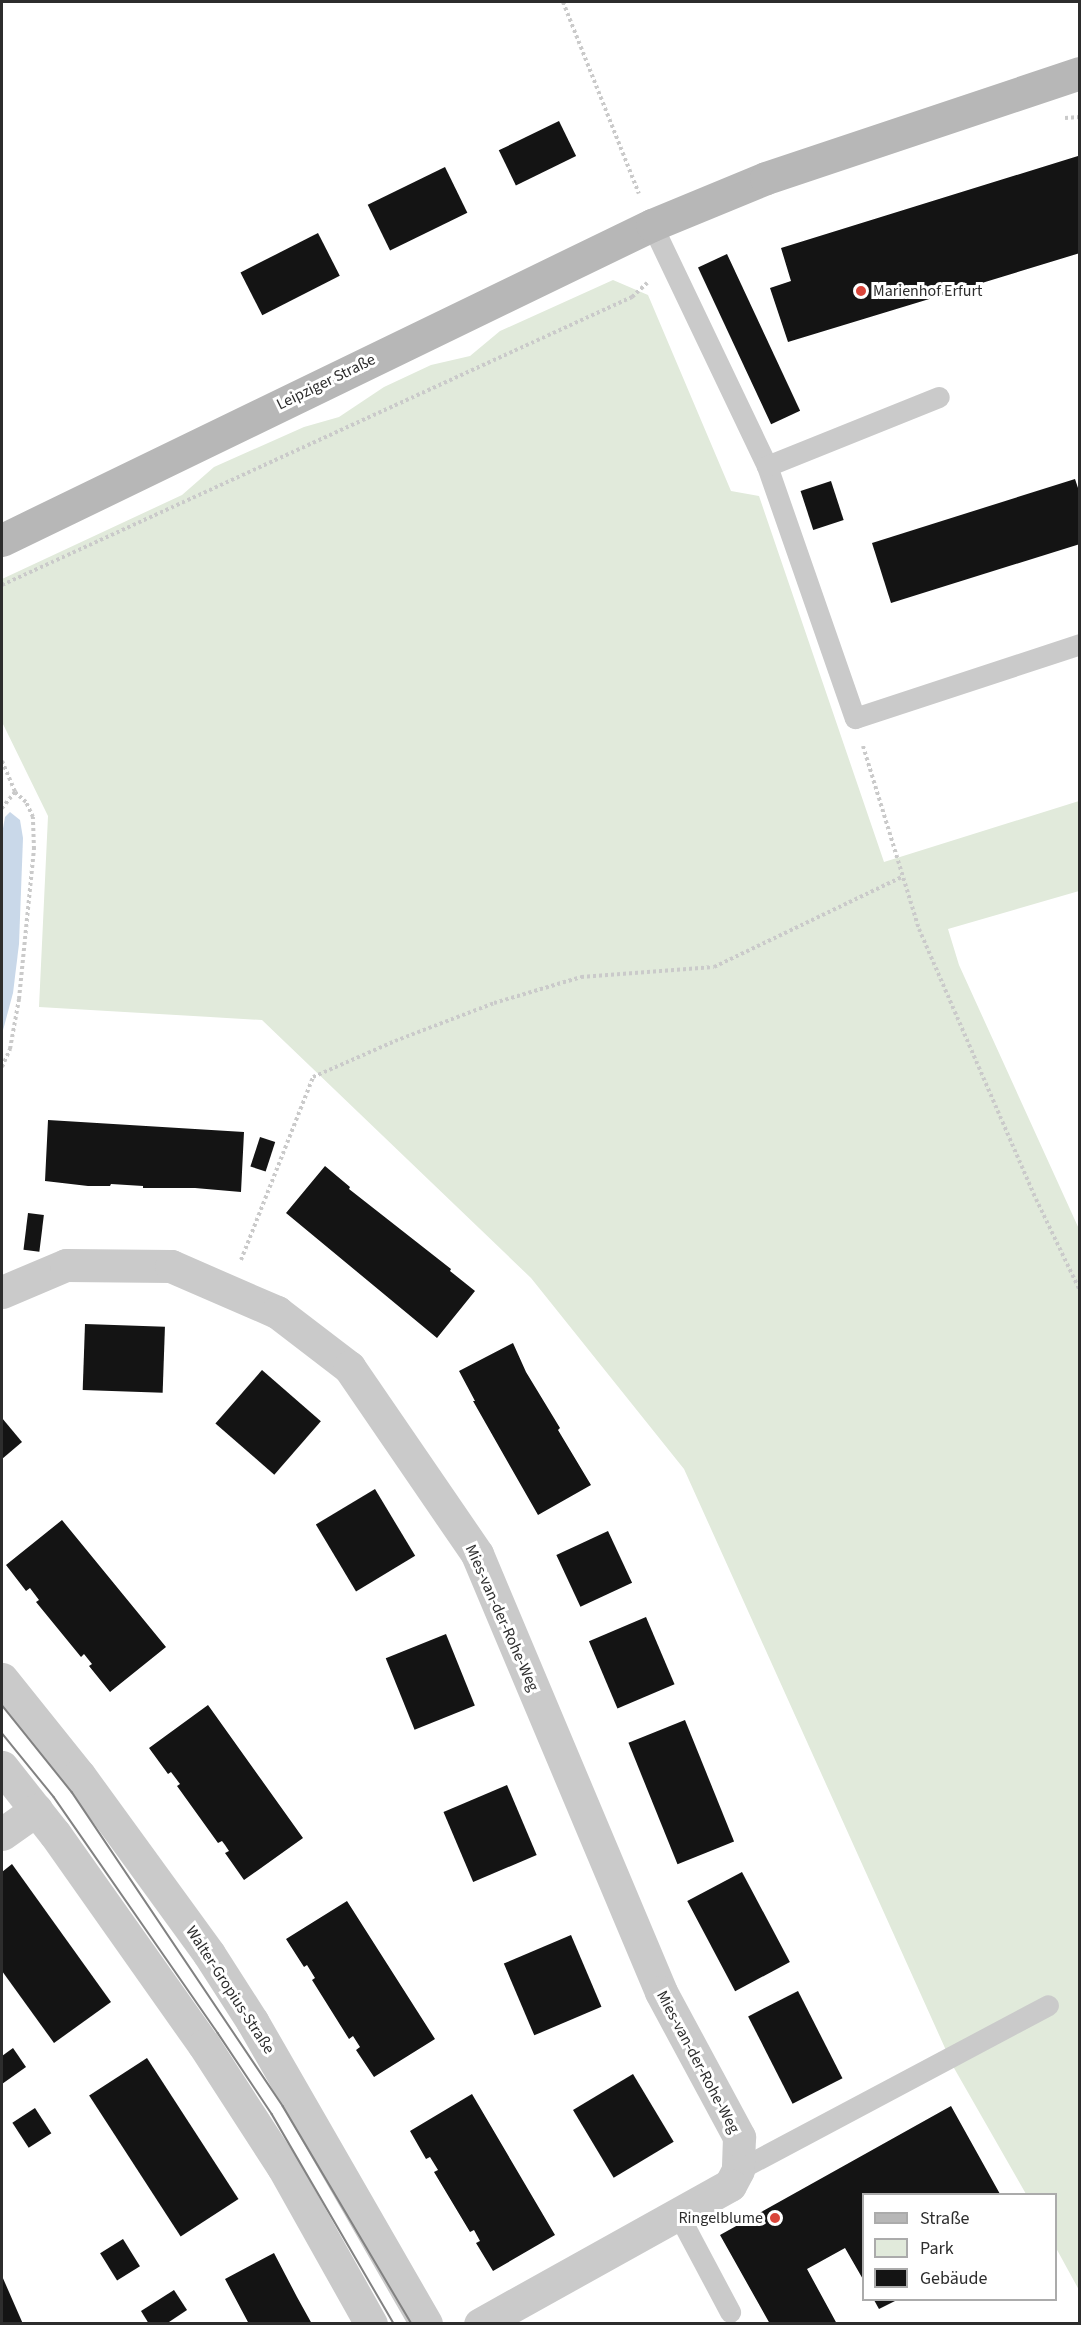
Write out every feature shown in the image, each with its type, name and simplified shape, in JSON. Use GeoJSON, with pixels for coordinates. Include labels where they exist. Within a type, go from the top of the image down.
{"type":"FeatureCollection","features":[{"type":"Feature","properties":{"kind":"main road","name":"Leipziger Straße"},"geometry":{"type":"LineString","coordinates":[[2,540],[651,225],[766,178],[1080,73]]}},
{"type":"Feature","properties":{"kind":"street","name":"Mies-van-der-Rohe-Weg"},"geometry":{"type":"LineString","coordinates":[[2,1292],[66,1265],[171,1266],[277,1312],[348,1367],[477,1554],[661,1992],[739,2137],[738,2170]]}},
{"type":"Feature","properties":{"kind":"street","name":"Walter-Gropius-Straße"},"geometry":{"type":"LineString","coordinates":[[2,1679],[79,1775],[209,1954],[252,2021],[426,2324]]}},
{"type":"Feature","properties":{"kind":"street"},"geometry":{"type":"LineString","coordinates":[[2,1767],[144,1959],[222,2074],[283,2168],[371,2324]]}},
{"type":"Feature","properties":{"kind":"street"},"geometry":{"type":"LineString","coordinates":[[2,1834],[36,1810]]}},
{"type":"Feature","properties":{"kind":"street"},"geometry":{"type":"LineString","coordinates":[[480,2324],[730,2185],[738,2170]]}},
{"type":"Feature","properties":{"kind":"lane"},"geometry":{"type":"LineString","coordinates":[[651,225],[767,466],[855,718],[1080,644]]}},
{"type":"Feature","properties":{"kind":"lane"},"geometry":{"type":"LineString","coordinates":[[767,466],[939,397]]}},
{"type":"Feature","properties":{"kind":"lane"},"geometry":{"type":"LineString","coordinates":[[738,2170],[1048,2005]]}},
{"type":"Feature","properties":{"kind":"lane"},"geometry":{"type":"LineString","coordinates":[[678,2214],[730,2312]]}},
{"type":"Feature","properties":{"kind":"path"},"geometry":{"type":"LineString","coordinates":[[563,2],[651,225]]}},
{"type":"Feature","properties":{"kind":"path"},"geometry":{"type":"LineString","coordinates":[[1058,118],[1080,117]]}},
{"type":"Feature","properties":{"kind":"path"},"geometry":{"type":"LineString","coordinates":[[2,585],[632,297],[669,262]]}},
{"type":"Feature","properties":{"kind":"path"},"geometry":{"type":"LineString","coordinates":[[855,718],[919,929],[1036,1199],[1080,1291]]}},
{"type":"Feature","properties":{"kind":"path"},"geometry":{"type":"LineString","coordinates":[[2,760],[15,792],[27,802],[33,817],[34,849],[19,999],[10,1049],[2,1067]]}},
{"type":"Feature","properties":{"kind":"path"},"geometry":{"type":"LineString","coordinates":[[2,808],[15,792]]}},
{"type":"Feature","properties":{"kind":"path"},"geometry":{"type":"LineString","coordinates":[[228,1291],[313,1077],[395,1041],[483,1007],[581,977],[714,967],[902,877]]}},
{"type":"Feature","properties":{"kind":"green space"},"geometry":{"type":"Polygon","coordinates":[[[613,280],[648,295],[731,491],[759,496],[884,862],[1079,801],[1079,891],[948,929],[959,965],[1079,1229],[1079,2290],[1057,2250],[1057,2193],[1025,2193],[954,2068],[684,1469],[531,1278],[262,1020],[39,1007],[48,816],[2,722],[2,579],[182,495],[214,467],[304,427],[339,417],[384,387],[431,365],[470,356],[500,331],[613,280]]]}},
{"type":"Feature","properties":{"kind":"water"},"geometry":{"type":"Polygon","coordinates":[[[10,812],[20,820],[23,838],[19,944],[13,993],[2,1034],[2,834],[5,817],[10,812]]]}},
{"type":"Feature","properties":{"kind":"building"},"geometry":{"type":"Polygon","coordinates":[[[559,121],[576,156],[516,185],[499,150],[559,121]]]}},
{"type":"Feature","properties":{"kind":"building"},"geometry":{"type":"Polygon","coordinates":[[[1078,156],[1080,253],[788,342],[770,288],[791,281],[781,248],[1078,156]]]}},
{"type":"Feature","properties":{"kind":"building"},"geometry":{"type":"Polygon","coordinates":[[[445,167],[467,213],[390,251],[368,205],[445,167]]]}},
{"type":"Feature","properties":{"kind":"building"},"geometry":{"type":"Polygon","coordinates":[[[318,233],[340,276],[262,315],[240,272],[318,233]]]}},
{"type":"Feature","properties":{"kind":"building"},"geometry":{"type":"Polygon","coordinates":[[[727,254],[800,411],[771,424],[698,268],[727,254]]]}},
{"type":"Feature","properties":{"kind":"building"},"geometry":{"type":"Polygon","coordinates":[[[1075,479],[1080,494],[1080,544],[891,603],[872,543],[1075,479]]]}},
{"type":"Feature","properties":{"kind":"building"},"geometry":{"type":"Polygon","coordinates":[[[831,481],[844,520],[813,530],[801,491],[831,481]]]}},
{"type":"Feature","properties":{"kind":"building"},"geometry":{"type":"Polygon","coordinates":[[[48,1120],[244,1132],[241,1192],[195,1188],[143,1188],[143,1186],[111,1184],[110,1186],[88,1186],[45,1181],[48,1120]]]}},
{"type":"Feature","properties":{"kind":"building"},"geometry":{"type":"Polygon","coordinates":[[[260,1137],[275,1142],[266,1171],[250,1166],[260,1137]]]}},
{"type":"Feature","properties":{"kind":"building"},"geometry":{"type":"Polygon","coordinates":[[[325,1166],[350,1187],[349,1189],[451,1269],[450,1271],[475,1291],[437,1338],[286,1213],[325,1166]]]}},
{"type":"Feature","properties":{"kind":"building"},"geometry":{"type":"Polygon","coordinates":[[[28,1213],[44,1215],[39,1252],[23,1250],[28,1213]]]}},
{"type":"Feature","properties":{"kind":"building"},"geometry":{"type":"Polygon","coordinates":[[[85,1324],[165,1327],[163,1393],[83,1390],[85,1324]]]}},
{"type":"Feature","properties":{"kind":"building"},"geometry":{"type":"Polygon","coordinates":[[[513,1343],[526,1372],[591,1485],[538,1515],[473,1401],[475,1401],[459,1371],[513,1343]]]}},
{"type":"Feature","properties":{"kind":"building"},"geometry":{"type":"Polygon","coordinates":[[[262,1370],[321,1421],[274,1475],[215,1424],[262,1370]]]}},
{"type":"Feature","properties":{"kind":"building"},"geometry":{"type":"Polygon","coordinates":[[[2,1418],[22,1442],[2,1459],[2,1418]]]}},
{"type":"Feature","properties":{"kind":"building"},"geometry":{"type":"Polygon","coordinates":[[[375,1489],[415,1556],[356,1591],[316,1525],[375,1489]]]}},
{"type":"Feature","properties":{"kind":"building"},"geometry":{"type":"Polygon","coordinates":[[[62,1520],[166,1647],[110,1692],[89,1666],[92,1664],[84,1654],[81,1657],[36,1602],[39,1600],[30,1588],[26,1591],[6,1565],[62,1520]]]}},
{"type":"Feature","properties":{"kind":"building"},"geometry":{"type":"Polygon","coordinates":[[[608,1531],[632,1583],[580,1607],[556,1555],[608,1531]]]}},
{"type":"Feature","properties":{"kind":"building"},"geometry":{"type":"Polygon","coordinates":[[[646,1617],[675,1684],[617,1708],[589,1641],[646,1617]]]}},
{"type":"Feature","properties":{"kind":"building"},"geometry":{"type":"Polygon","coordinates":[[[446,1634],[475,1705],[415,1730],[386,1658],[446,1634]]]}},
{"type":"Feature","properties":{"kind":"building"},"geometry":{"type":"Polygon","coordinates":[[[208,1705],[303,1838],[244,1880],[225,1853],[229,1851],[225,1845],[222,1841],[218,1843],[177,1786],[180,1784],[171,1772],[168,1774],[149,1748],[208,1705]]]}},
{"type":"Feature","properties":{"kind":"building"},"geometry":{"type":"Polygon","coordinates":[[[685,1720],[734,1841],[678,1864],[628,1743],[685,1720]]]}},
{"type":"Feature","properties":{"kind":"building"},"geometry":{"type":"Polygon","coordinates":[[[507,1785],[537,1855],[473,1882],[443,1812],[507,1785]]]}},
{"type":"Feature","properties":{"kind":"building"},"geometry":{"type":"Polygon","coordinates":[[[12,1864],[111,2002],[54,2043],[2,1971],[2,1872],[12,1864]]]}},
{"type":"Feature","properties":{"kind":"building"},"geometry":{"type":"Polygon","coordinates":[[[742,1872],[790,1962],[735,1991],[687,1901],[742,1872]]]}},
{"type":"Feature","properties":{"kind":"building"},"geometry":{"type":"Polygon","coordinates":[[[347,1901],[435,2039],[374,2077],[356,2050],[360,2047],[353,2036],[349,2039],[312,1980],[315,1978],[307,1965],[304,1967],[286,1939],[347,1901]]]}},
{"type":"Feature","properties":{"kind":"building"},"geometry":{"type":"Polygon","coordinates":[[[571,1935],[601,2007],[534,2035],[504,1964],[571,1935]]]}},
{"type":"Feature","properties":{"kind":"building"},"geometry":{"type":"Polygon","coordinates":[[[798,1991],[842,2078],[793,2104],[748,2016],[798,1991]]]}},
{"type":"Feature","properties":{"kind":"building"},"geometry":{"type":"Polygon","coordinates":[[[13,2048],[26,2067],[2,2084],[2,2056],[13,2048]]]}},
{"type":"Feature","properties":{"kind":"building"},"geometry":{"type":"Polygon","coordinates":[[[147,2058],[238,2199],[181,2236],[89,2096],[147,2058]]]}},
{"type":"Feature","properties":{"kind":"building"},"geometry":{"type":"Polygon","coordinates":[[[633,2074],[674,2142],[614,2178],[573,2110],[633,2074]]]}},
{"type":"Feature","properties":{"kind":"building"},"geometry":{"type":"Polygon","coordinates":[[[472,2094],[555,2235],[493,2271],[476,2243],[480,2241],[474,2230],[470,2232],[434,2172],[438,2170],[430,2157],[426,2159],[410,2131],[472,2094]]]}},
{"type":"Feature","properties":{"kind":"building"},"geometry":{"type":"Polygon","coordinates":[[[951,2106],[999,2193],[862,2193],[862,2278],[845,2248],[807,2269],[837,2324],[770,2324],[720,2235],[951,2106]]]}},
{"type":"Feature","properties":{"kind":"building"},"geometry":{"type":"Polygon","coordinates":[[[35,2108],[51,2133],[29,2148],[12,2123],[35,2108]]]}},
{"type":"Feature","properties":{"kind":"building"},"geometry":{"type":"Polygon","coordinates":[[[123,2239],[140,2266],[117,2280],[100,2253],[123,2239]]]}},
{"type":"Feature","properties":{"kind":"building"},"geometry":{"type":"Polygon","coordinates":[[[274,2253],[312,2324],[249,2324],[225,2279],[274,2253]]]}},
{"type":"Feature","properties":{"kind":"building"},"geometry":{"type":"Polygon","coordinates":[[[2,2276],[23,2324],[2,2324],[2,2276]]]}},
{"type":"Feature","properties":{"kind":"building"},"geometry":{"type":"Polygon","coordinates":[[[174,2290],[187,2310],[166,2324],[149,2324],[141,2311],[174,2290]]]}},
{"type":"Feature","properties":{"kind":"building"},"geometry":{"type":"Polygon","coordinates":[[[875,2301],[895,2301],[879,2309],[875,2301]]]}},
{"type":"Feature","properties":{"kind":"tram line"},"geometry":{"type":"LineString","coordinates":[[2,1705],[72,1792],[283,2106],[412,2324]]}},
{"type":"Feature","properties":{"kind":"tram line"},"geometry":{"type":"LineString","coordinates":[[2,1733],[54,1797],[272,2114],[394,2324]]}},
{"type":"Feature","properties":{"kind":"place","name":"Marienhof Erfurt"},"geometry":{"type":"Point","coordinates":[861,291]}},
{"type":"Feature","properties":{"kind":"place","name":"Ringelblume"},"geometry":{"type":"Point","coordinates":[775,2218]}}]}
